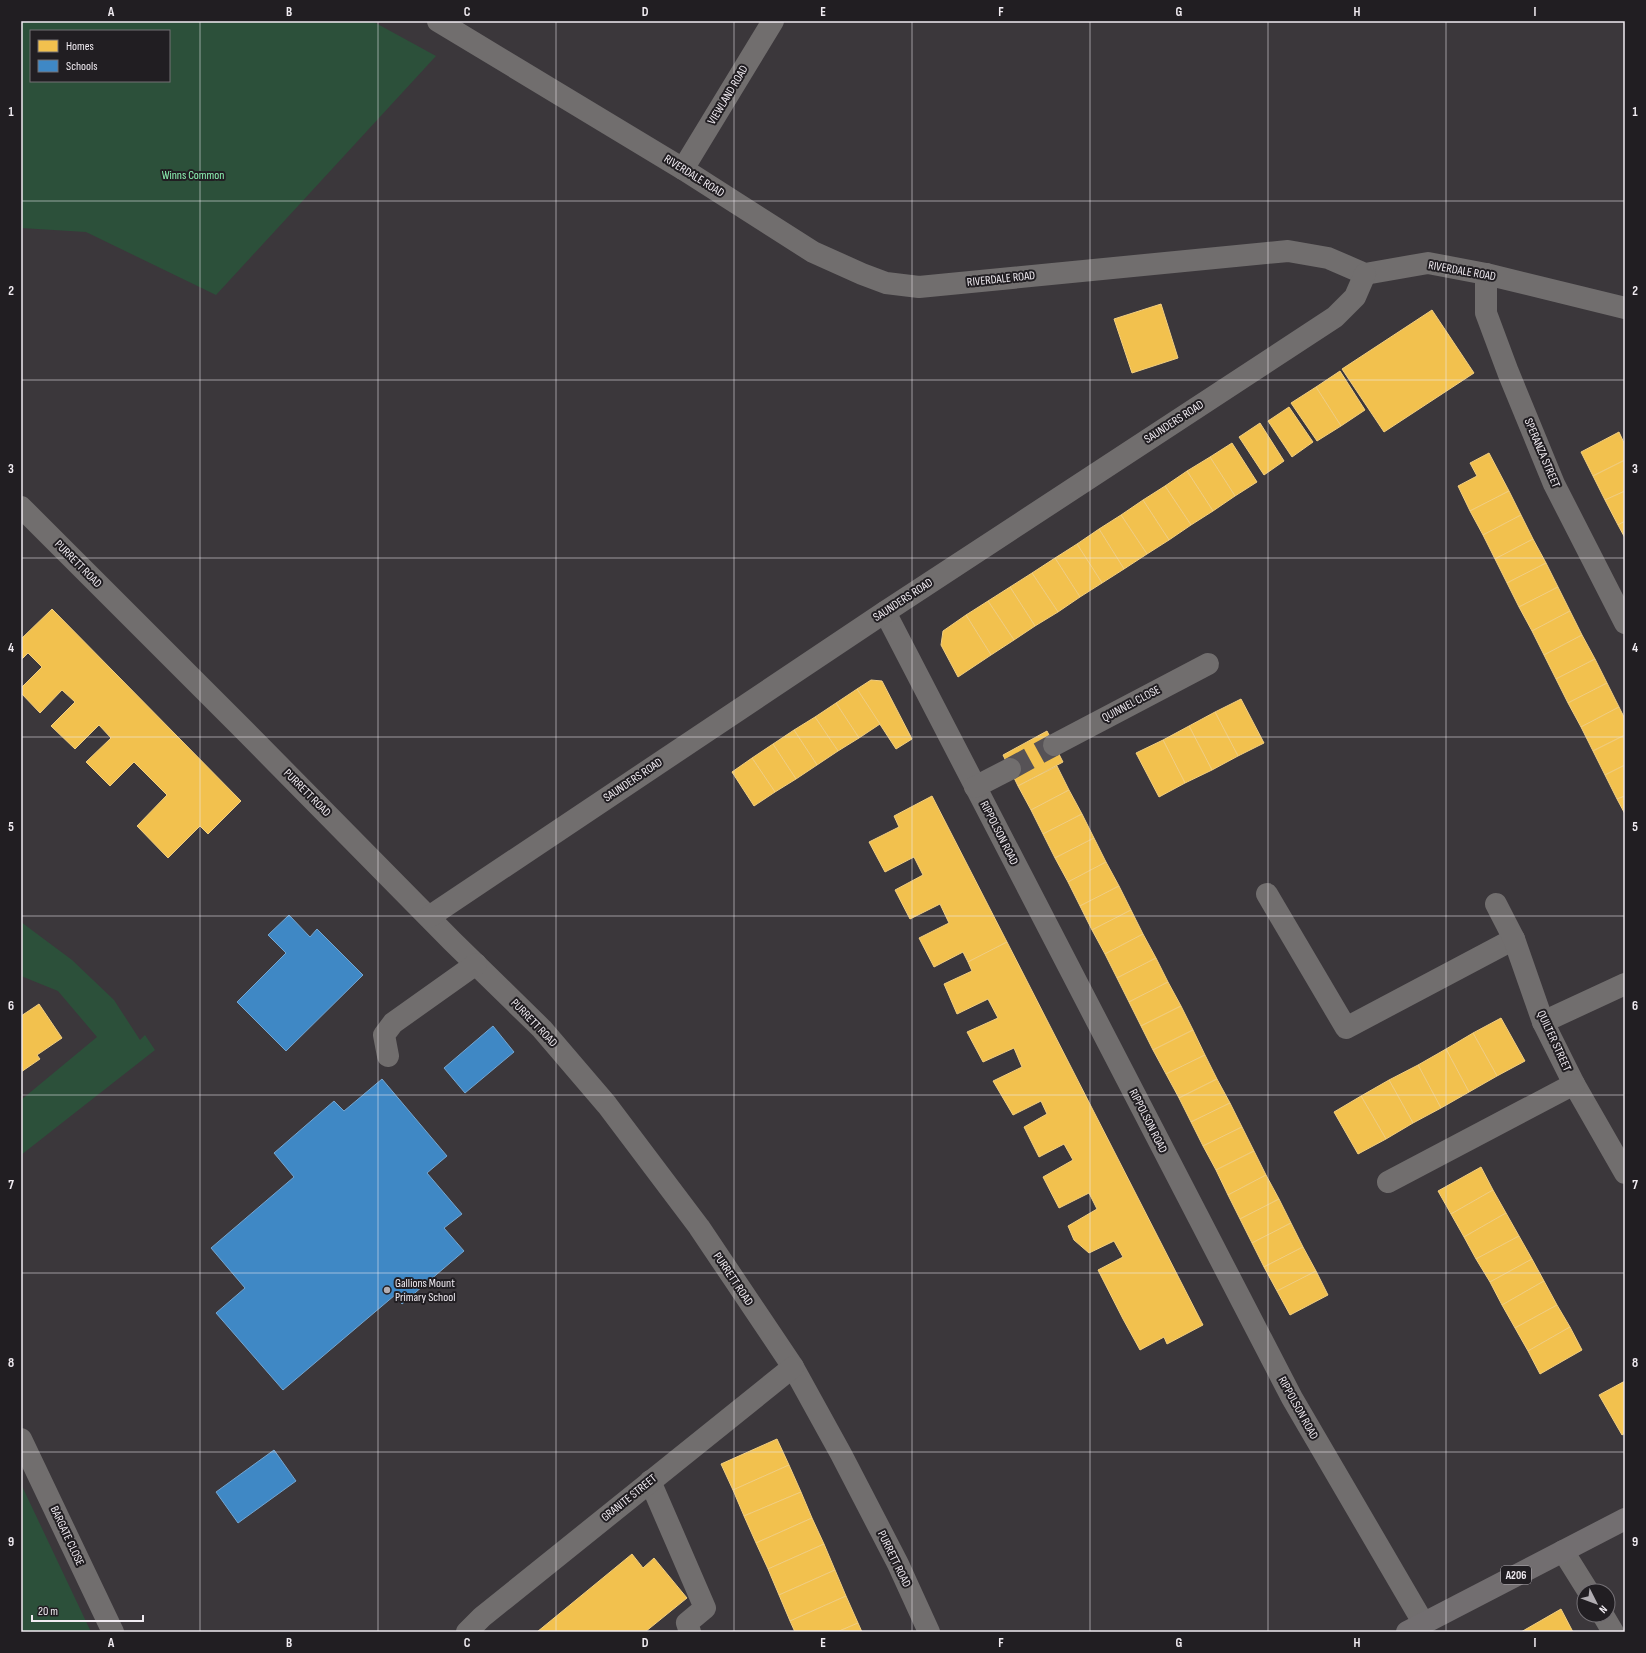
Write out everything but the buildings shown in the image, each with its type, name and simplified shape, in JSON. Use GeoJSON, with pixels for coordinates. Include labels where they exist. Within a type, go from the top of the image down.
{"type":"FeatureCollection","features":[{"type":"Feature","properties":{"kind":"main road","name":"A206"},"geometry":{"type":"LineString","coordinates":[[1415,1628],[1625,1519]]}},
{"type":"Feature","properties":{"kind":"street","name":"RIVERDALE ROAD"},"geometry":{"type":"LineString","coordinates":[[438,21],[683,169],[813,252],[886,283],[919,287],[1288,252],[1328,258],[1365,274],[1428,263],[1486,274],[1625,308]]}},
{"type":"Feature","properties":{"kind":"street","name":"VIEWLAND ROAD"},"geometry":{"type":"LineString","coordinates":[[683,169],[773,21]]}},
{"type":"Feature","properties":{"kind":"street","name":"SAUNDERS ROAD"},"geometry":{"type":"LineString","coordinates":[[429,917],[885,612],[1335,317],[1356,296],[1365,274]]}},
{"type":"Feature","properties":{"kind":"street","name":"SPERANZA STREET"},"geometry":{"type":"LineString","coordinates":[[1486,274],[1486,313],[1508,372],[1554,484],[1625,623]]}},
{"type":"Feature","properties":{"kind":"street","name":"PURRETT ROAD"},"geometry":{"type":"LineString","coordinates":[[21,507],[542,1029],[607,1105],[699,1227],[793,1367],[841,1454],[894,1558],[929,1632]]}},
{"type":"Feature","properties":{"kind":"street","name":"RIPPOLSON ROAD"},"geometry":{"type":"LineString","coordinates":[[885,612],[1292,1398],[1415,1628]]}},
{"type":"Feature","properties":{"kind":"street","name":"QUINNEL CLOSE"},"geometry":{"type":"LineString","coordinates":[[1054,745],[1208,664]]}},
{"type":"Feature","properties":{"kind":"street"},"geometry":{"type":"LineString","coordinates":[[975,787],[1010,769]]}},
{"type":"Feature","properties":{"kind":"street"},"geometry":{"type":"LineString","coordinates":[[1267,894],[1346,1028],[1514,939]]}},
{"type":"Feature","properties":{"kind":"street","name":"QUILTER STREET"},"geometry":{"type":"LineString","coordinates":[[1496,904],[1514,939],[1543,1022],[1574,1084],[1625,1173]]}},
{"type":"Feature","properties":{"kind":"street"},"geometry":{"type":"LineString","coordinates":[[388,1056],[384,1035],[393,1022],[476,964]]}},
{"type":"Feature","properties":{"kind":"street"},"geometry":{"type":"LineString","coordinates":[[1543,1022],[1625,984]]}},
{"type":"Feature","properties":{"kind":"street"},"geometry":{"type":"LineString","coordinates":[[1388,1182],[1574,1084]]}},
{"type":"Feature","properties":{"kind":"street","name":"GRANITE STREET"},"geometry":{"type":"LineString","coordinates":[[467,1632],[482,1617],[793,1367]]}},
{"type":"Feature","properties":{"kind":"street","name":"BARGATE CLOSE"},"geometry":{"type":"LineString","coordinates":[[21,1439],[113,1632]]}},
{"type":"Feature","properties":{"kind":"street"},"geometry":{"type":"LineString","coordinates":[[650,1481],[705,1608],[686,1623],[690,1632]]}},
{"type":"Feature","properties":{"kind":"street"},"geometry":{"type":"LineString","coordinates":[[1563,1551],[1583,1583]]}},
{"type":"Feature","properties":{"kind":"street"},"geometry":{"type":"LineString","coordinates":[[1607,1623],[1613,1632]]}},
{"type":"Feature","properties":{"kind":"green space","name":"Winns Common"},"geometry":{"type":"Polygon","coordinates":[[[21,21],[372,21],[436,56],[216,295],[86,232],[21,228],[21,21]]]}},
{"type":"Feature","properties":{"kind":"green space"},"geometry":{"type":"Polygon","coordinates":[[[21,922],[72,960],[114,1000],[140,1040],[145,1035],[155,1050],[21,1155],[21,1100],[97,1037],[58,991],[21,976],[21,922]]]}},
{"type":"Feature","properties":{"kind":"green space"},"geometry":{"type":"Polygon","coordinates":[[[21,1484],[91,1632],[21,1632],[21,1484]]]}},
{"type":"Feature","properties":{"kind":"tunnel"},"geometry":{"type":"LineString","coordinates":[[1010,769],[1054,745]]}},
{"type":"Feature","properties":{"kind":"place","name":"Gallions Mount Primary School"},"geometry":{"type":"Point","coordinates":[387,1290]}}]}
